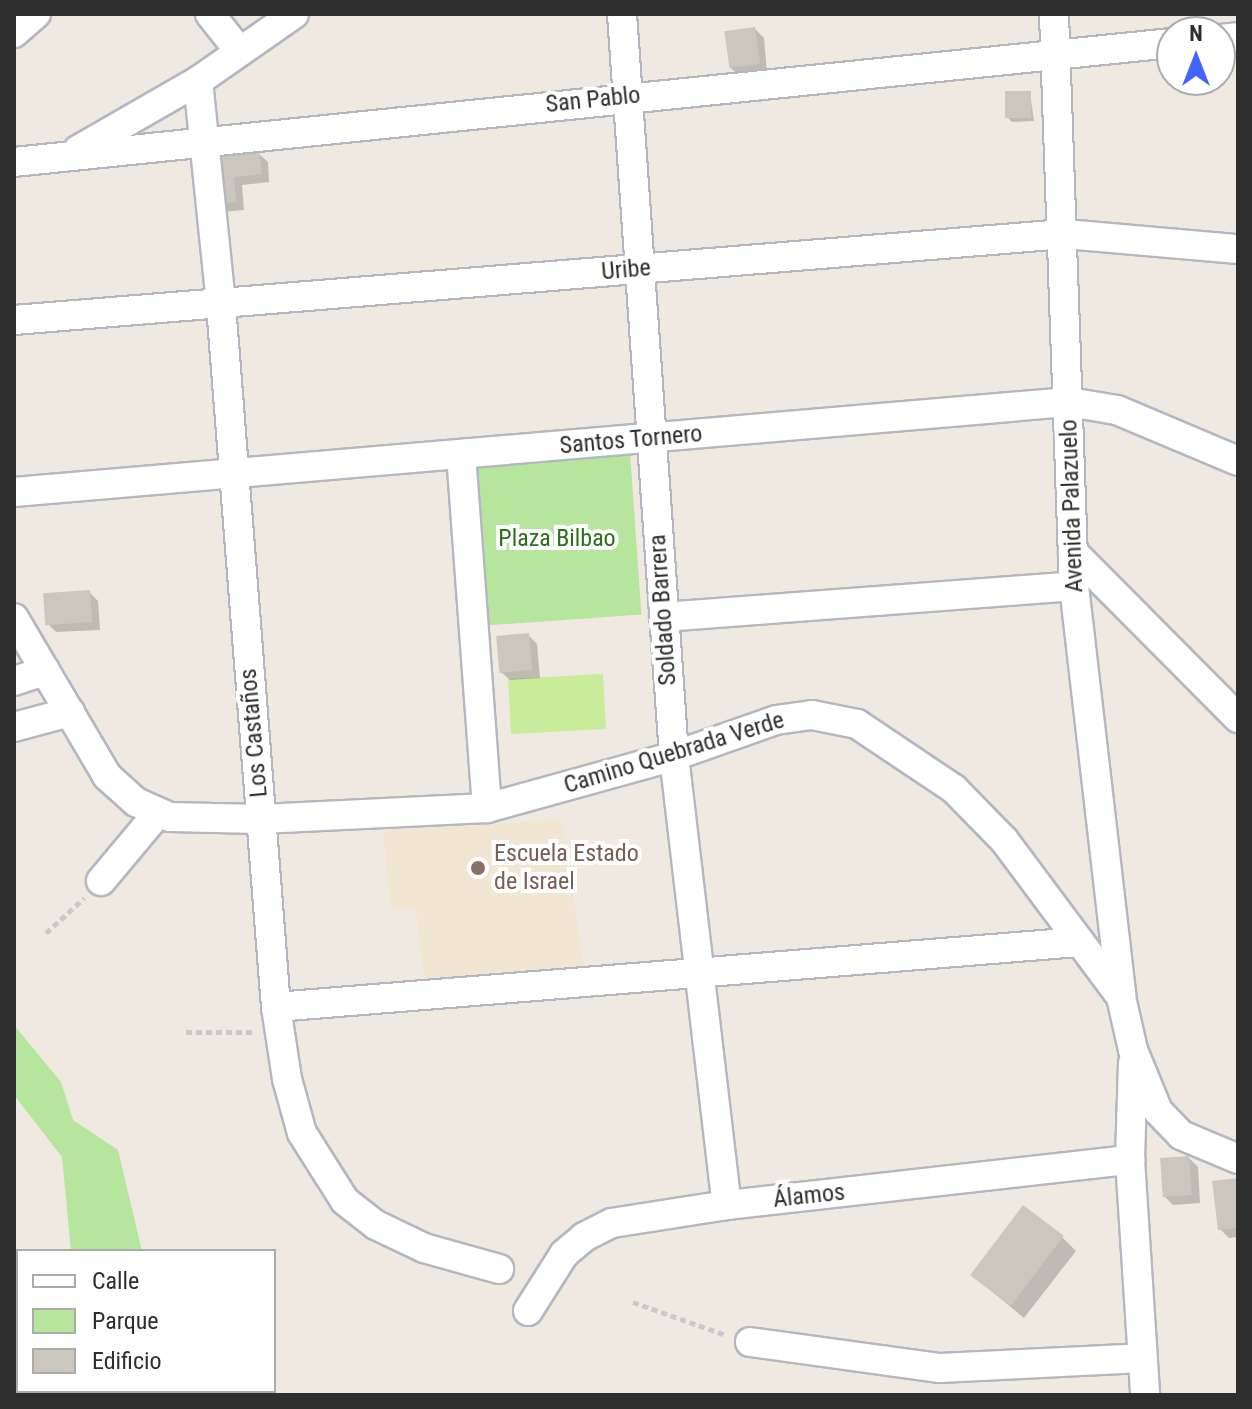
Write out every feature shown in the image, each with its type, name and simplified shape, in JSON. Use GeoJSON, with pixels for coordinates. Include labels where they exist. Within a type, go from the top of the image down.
{"type":"FeatureCollection","features":[{"type":"Feature","properties":{"kind":"street"},"geometry":{"type":"LineString","coordinates":[[14,33],[36,14]]}},
{"type":"Feature","properties":{"kind":"street"},"geometry":{"type":"LineString","coordinates":[[210,14],[240,52]]}},
{"type":"Feature","properties":{"kind":"street"},"geometry":{"type":"LineString","coordinates":[[71,154],[198,81],[294,14]]}},
{"type":"Feature","properties":{"kind":"street","name":"Soldado Barrera"},"geometry":{"type":"LineString","coordinates":[[622,14],[674,756],[697,974],[727,1205]]}},
{"type":"Feature","properties":{"kind":"street","name":"Avenida Palazuelo"},"geometry":{"type":"LineString","coordinates":[[1054,14],[1065,234],[1074,586],[1121,997]]}},
{"type":"Feature","properties":{"kind":"street","name":"San Pablo"},"geometry":{"type":"LineString","coordinates":[[14,162],[629,96],[1156,44]]}},
{"type":"Feature","properties":{"kind":"street","name":"Los Castaños"},"geometry":{"type":"LineString","coordinates":[[198,81],[221,305],[278,1019],[302,1133],[345,1201],[376,1225],[424,1248],[499,1269]]}},
{"type":"Feature","properties":{"kind":"street","name":"Uribe"},"geometry":{"type":"LineString","coordinates":[[14,320],[1065,234],[1238,249]]}},
{"type":"Feature","properties":{"kind":"street","name":"Santos Tornero"},"geometry":{"type":"LineString","coordinates":[[14,492],[1069,402],[1117,410],[1238,461]]}},
{"type":"Feature","properties":{"kind":"street"},"geometry":{"type":"LineString","coordinates":[[461,454],[487,808]]}},
{"type":"Feature","properties":{"kind":"street"},"geometry":{"type":"LineString","coordinates":[[1073,552],[1238,718]]}},
{"type":"Feature","properties":{"kind":"street"},"geometry":{"type":"LineString","coordinates":[[664,617],[1074,586]]}},
{"type":"Feature","properties":{"kind":"street"},"geometry":{"type":"LineString","coordinates":[[14,618],[107,776],[147,808],[101,881]]}},
{"type":"Feature","properties":{"kind":"street"},"geometry":{"type":"LineString","coordinates":[[14,681],[45,671]]}},
{"type":"Feature","properties":{"kind":"street"},"geometry":{"type":"LineString","coordinates":[[14,727],[70,712]]}},
{"type":"Feature","properties":{"kind":"street","name":"Camino Quebrada Verde"},"geometry":{"type":"LineString","coordinates":[[147,808],[261,819],[487,808],[674,756],[794,716],[857,724],[923,765],[980,814],[1121,997],[1133,1050],[1158,1111],[1181,1135],[1238,1159]]}},
{"type":"Feature","properties":{"kind":"street"},"geometry":{"type":"LineString","coordinates":[[278,1019],[697,974],[1079,942]]}},
{"type":"Feature","properties":{"kind":"street"},"geometry":{"type":"LineString","coordinates":[[1133,1050],[1130,1160],[1145,1395]]}},
{"type":"Feature","properties":{"kind":"street","name":"Álamos"},"geometry":{"type":"LineString","coordinates":[[528,1311],[564,1254],[584,1237],[645,1215],[1130,1160]]}},
{"type":"Feature","properties":{"kind":"street"},"geometry":{"type":"LineString","coordinates":[[750,1342],[940,1368],[1142,1358]]}},
{"type":"Feature","properties":{"kind":"path"},"geometry":{"type":"LineString","coordinates":[[46,933],[101,881]]}},
{"type":"Feature","properties":{"kind":"path"},"geometry":{"type":"LineString","coordinates":[[186,1032],[278,1019]]}},
{"type":"Feature","properties":{"kind":"path"},"geometry":{"type":"LineString","coordinates":[[633,1302],[750,1342]]}},
{"type":"Feature","properties":{"kind":"shaded area","name":"Escuela Estado de Israel"},"geometry":{"type":"Polygon","coordinates":[[[562,820],[585,976],[425,987],[416,907],[391,909],[383,830],[562,820]]]}},
{"type":"Feature","properties":{"kind":"green space","name":"Plaza Bilbao"},"geometry":{"type":"Polygon","coordinates":[[[630,452],[641,615],[484,626],[472,463],[630,452]]]}},
{"type":"Feature","properties":{"kind":"green space"},"geometry":{"type":"Polygon","coordinates":[[[603,674],[606,729],[511,734],[508,679],[603,674]]]}},
{"type":"Feature","properties":{"kind":"green space"},"geometry":{"type":"Polygon","coordinates":[[[14,1025],[61,1082],[73,1120],[118,1150],[142,1249],[71,1249],[62,1157],[14,1095],[14,1025]]]}},
{"type":"Feature","properties":{"kind":"green space"},"geometry":{"type":"Polygon","coordinates":[[[14,1297],[16,1393],[74,1393],[14,1395],[14,1297]]]}},
{"type":"Feature","properties":{"kind":"building"},"geometry":{"type":"Polygon","coordinates":[[[755,27],[760,64],[729,68],[724,31],[755,27]]]}},
{"type":"Feature","properties":{"kind":"building"},"geometry":{"type":"Polygon","coordinates":[[[1005,91],[1031,91],[1031,118],[1005,118],[1005,91]]]}},
{"type":"Feature","properties":{"kind":"building"},"geometry":{"type":"Polygon","coordinates":[[[259,152],[262,174],[234,177],[236,202],[211,204],[207,156],[259,152]]]}},
{"type":"Feature","properties":{"kind":"building"},"geometry":{"type":"Polygon","coordinates":[[[90,590],[92,622],[45,625],[43,593],[90,590]]]}},
{"type":"Feature","properties":{"kind":"building"},"geometry":{"type":"Polygon","coordinates":[[[529,633],[532,670],[499,673],[496,636],[529,633]]]}},
{"type":"Feature","properties":{"kind":"building"},"geometry":{"type":"Polygon","coordinates":[[[1189,1156],[1192,1195],[1163,1197],[1160,1158],[1189,1156]]]}},
{"type":"Feature","properties":{"kind":"building"},"geometry":{"type":"Polygon","coordinates":[[[1238,1178],[1238,1228],[1218,1230],[1212,1181],[1238,1178]]]}},
{"type":"Feature","properties":{"kind":"building"},"geometry":{"type":"Polygon","coordinates":[[[1023,1205],[1064,1236],[1011,1306],[970,1275],[1023,1205]]]}},
{"type":"Feature","properties":{"kind":"place","name":"Escuela Estado de Israel"},"geometry":{"type":"Point","coordinates":[478,868]}}]}
